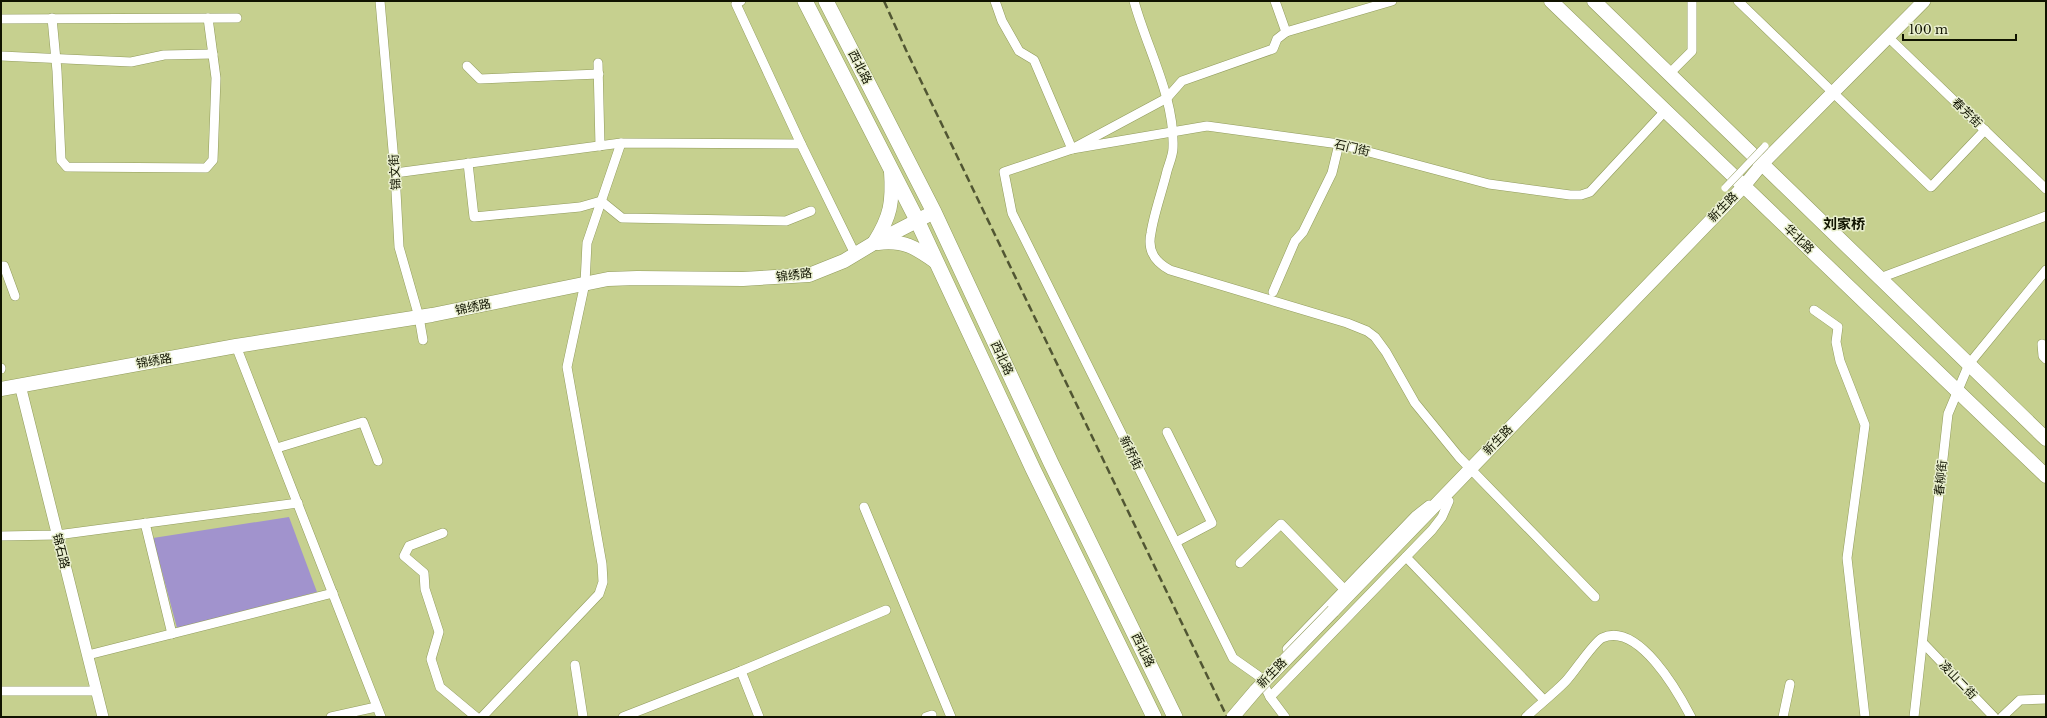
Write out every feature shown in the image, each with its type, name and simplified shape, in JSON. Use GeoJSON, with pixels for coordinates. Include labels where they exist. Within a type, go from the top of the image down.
{"type":"FeatureCollection","features":[{"type":"Feature","properties":{"kind":"highway","name":"西北路"},"geometry":{"type":"LineString","coordinates":[[805,1],[917,221],[1033,468],[1154,717]]}},
{"type":"Feature","properties":{"kind":"highway","name":"西北路"},"geometry":{"type":"LineString","coordinates":[[826,1],[934,212],[1052,463],[1175,717]]}},
{"type":"Feature","properties":{"kind":"main road","name":"华北路"},"geometry":{"type":"LineString","coordinates":[[1552,1],[2046,476]]}},
{"type":"Feature","properties":{"kind":"main road"},"geometry":{"type":"LineString","coordinates":[[1594,1],[2046,438]]}},
{"type":"Feature","properties":{"kind":"main road","name":"新生路"},"geometry":{"type":"LineString","coordinates":[[1233,717],[1256,690],[1335,614],[1747,189],[1762,164],[1924,1]]}},
{"type":"Feature","properties":{"kind":"main road"},"geometry":{"type":"LineString","coordinates":[[874,243],[885,226],[890,210],[893,196],[891,171]]}},
{"type":"Feature","properties":{"kind":"main road","name":"锦绣路"},"geometry":{"type":"LineString","coordinates":[[1,389],[236,346],[419,317],[608,279],[743,279],[794,277],[825,270],[934,212]]}},
{"type":"Feature","properties":{"kind":"main road"},"geometry":{"type":"LineString","coordinates":[[874,243],[893,241],[907,244],[936,262]]}},
{"type":"Feature","properties":{"kind":"main road","name":"新生路"},"geometry":{"type":"LineString","coordinates":[[1245,717],[1335,614]]}},
{"type":"Feature","properties":{"kind":"street","name":"锦文街"},"geometry":{"type":"LineString","coordinates":[[380,1],[395,173],[399,247],[419,317],[423,340]]}},
{"type":"Feature","properties":{"kind":"street"},"geometry":{"type":"LineString","coordinates":[[741,1],[736,4],[801,144],[855,254]]}},
{"type":"Feature","properties":{"kind":"street"},"geometry":{"type":"LineString","coordinates":[[995,1],[1002,21],[1019,51],[1034,60],[1072,149],[1167,98],[1182,81],[1273,49],[1277,40],[1286,32],[1392,1]]}},
{"type":"Feature","properties":{"kind":"street"},"geometry":{"type":"LineString","coordinates":[[1134,1],[1149,49],[1167,98],[1172,132],[1173,149],[1151,233],[1151,250],[1155,259],[1170,270],[1347,323],[1367,331],[1381,344],[1415,404],[1473,471],[1596,597]]}},
{"type":"Feature","properties":{"kind":"street"},"geometry":{"type":"LineString","coordinates":[[1276,1],[1286,32]]}},
{"type":"Feature","properties":{"kind":"street"},"geometry":{"type":"LineString","coordinates":[[1669,74],[1692,51],[1692,1]]}},
{"type":"Feature","properties":{"kind":"street"},"geometry":{"type":"LineString","coordinates":[[1738,1],[1931,187],[1984,130]]}},
{"type":"Feature","properties":{"kind":"street"},"geometry":{"type":"LineString","coordinates":[[52,18],[56,59],[61,160],[67,167],[206,168],[214,160],[216,78],[208,18]]}},
{"type":"Feature","properties":{"kind":"street"},"geometry":{"type":"LineString","coordinates":[[1,19],[237,18]]}},
{"type":"Feature","properties":{"kind":"street","name":"春芳街"},"geometry":{"type":"LineString","coordinates":[[1888,37],[2046,189]]}},
{"type":"Feature","properties":{"kind":"street"},"geometry":{"type":"LineString","coordinates":[[1,56],[131,62],[164,55],[213,54]]}},
{"type":"Feature","properties":{"kind":"street"},"geometry":{"type":"LineString","coordinates":[[598,63],[600,146]]}},
{"type":"Feature","properties":{"kind":"street"},"geometry":{"type":"LineString","coordinates":[[467,66],[480,79],[598,74]]}},
{"type":"Feature","properties":{"kind":"street","name":"石门街"},"geometry":{"type":"LineString","coordinates":[[1004,172],[1072,149],[1207,126],[1339,144],[1489,184],[1570,195],[1580,195],[1590,192],[1665,111]]}},
{"type":"Feature","properties":{"kind":"street"},"geometry":{"type":"LineString","coordinates":[[395,173],[621,143],[801,144]]}},
{"type":"Feature","properties":{"kind":"street"},"geometry":{"type":"LineString","coordinates":[[482,717],[599,594],[603,582],[602,564],[567,367],[585,283],[587,243],[621,143]]}},
{"type":"Feature","properties":{"kind":"street"},"geometry":{"type":"LineString","coordinates":[[1273,292],[1295,241],[1303,232],[1332,173],[1339,144]]}},
{"type":"Feature","properties":{"kind":"street"},"geometry":{"type":"LineString","coordinates":[[1725,188],[1765,146]]}},
{"type":"Feature","properties":{"kind":"street"},"geometry":{"type":"LineString","coordinates":[[468,164],[474,216],[580,207],[601,201]]}},
{"type":"Feature","properties":{"kind":"street","name":"新桥街"},"geometry":{"type":"LineString","coordinates":[[1004,172],[1012,213],[1234,658],[1260,677],[1270,697],[1285,717]]}},
{"type":"Feature","properties":{"kind":"street"},"geometry":{"type":"LineString","coordinates":[[601,201],[622,218],[786,221],[811,211]]}},
{"type":"Feature","properties":{"kind":"street"},"geometry":{"type":"LineString","coordinates":[[1880,278],[2046,216]]}},
{"type":"Feature","properties":{"kind":"street"},"geometry":{"type":"LineString","coordinates":[[1,266],[4,266],[15,296]]}},
{"type":"Feature","properties":{"kind":"street","name":"春柳街"},"geometry":{"type":"LineString","coordinates":[[1914,717],[1948,414],[1969,364],[2046,270]]}},
{"type":"Feature","properties":{"kind":"street"},"geometry":{"type":"LineString","coordinates":[[1814,310],[1838,327],[1836,342],[1840,361],[1865,425],[1847,558],[1865,717]]}},
{"type":"Feature","properties":{"kind":"street"},"geometry":{"type":"LineString","coordinates":[[2042,344],[2043,356],[2046,359]]}},
{"type":"Feature","properties":{"kind":"street"},"geometry":{"type":"LineString","coordinates":[[236,346],[277,448],[380,717]]}},
{"type":"Feature","properties":{"kind":"street","name":"锦石路"},"geometry":{"type":"LineString","coordinates":[[20,385],[103,717]]}},
{"type":"Feature","properties":{"kind":"street"},"geometry":{"type":"LineString","coordinates":[[277,448],[363,422],[378,461]]}},
{"type":"Feature","properties":{"kind":"street"},"geometry":{"type":"LineString","coordinates":[[1167,432],[1212,523],[1176,542]]}},
{"type":"Feature","properties":{"kind":"street"},"geometry":{"type":"LineString","coordinates":[[1270,697],[1432,530],[1442,517],[1446,498]]}},
{"type":"Feature","properties":{"kind":"street"},"geometry":{"type":"LineString","coordinates":[[1260,677],[1415,516],[1446,498]]}},
{"type":"Feature","properties":{"kind":"street"},"geometry":{"type":"LineString","coordinates":[[1,536],[57,534],[298,503]]}},
{"type":"Feature","properties":{"kind":"street"},"geometry":{"type":"LineString","coordinates":[[864,507],[950,717]]}},
{"type":"Feature","properties":{"kind":"street"},"geometry":{"type":"LineString","coordinates":[[145,523],[172,634]]}},
{"type":"Feature","properties":{"kind":"street"},"geometry":{"type":"LineString","coordinates":[[1240,563],[1281,524],[1344,589]]}},
{"type":"Feature","properties":{"kind":"street"},"geometry":{"type":"LineString","coordinates":[[443,533],[409,546],[404,556],[424,573],[425,589],[439,632],[431,659],[440,686],[476,717]]}},
{"type":"Feature","properties":{"kind":"street"},"geometry":{"type":"LineString","coordinates":[[1406,557],[1544,700]]}},
{"type":"Feature","properties":{"kind":"street"},"geometry":{"type":"LineString","coordinates":[[88,656],[332,593]]}},
{"type":"Feature","properties":{"kind":"street"},"geometry":{"type":"LineString","coordinates":[[623,717],[741,671],[886,610]]}},
{"type":"Feature","properties":{"kind":"street"},"geometry":{"type":"LineString","coordinates":[[1526,717],[1565,682],[1602,638],[1616,636],[1630,638],[1643,648],[1674,688],[1691,717]]}},
{"type":"Feature","properties":{"kind":"street","name":"凌山二街"},"geometry":{"type":"LineString","coordinates":[[1923,643],[1994,717]]}},
{"type":"Feature","properties":{"kind":"street"},"geometry":{"type":"LineString","coordinates":[[575,665],[583,717]]}},
{"type":"Feature","properties":{"kind":"street"},"geometry":{"type":"LineString","coordinates":[[741,671],[759,717]]}},
{"type":"Feature","properties":{"kind":"street"},"geometry":{"type":"LineString","coordinates":[[1783,717],[1790,684]]}},
{"type":"Feature","properties":{"kind":"street"},"geometry":{"type":"LineString","coordinates":[[1,691],[97,691]]}},
{"type":"Feature","properties":{"kind":"street"},"geometry":{"type":"LineString","coordinates":[[1230,717],[1247,698]]}},
{"type":"Feature","properties":{"kind":"street"},"geometry":{"type":"LineString","coordinates":[[2002,717],[2020,700],[2046,699]]}},
{"type":"Feature","properties":{"kind":"street"},"geometry":{"type":"LineString","coordinates":[[330,717],[376,706]]}},
{"type":"Feature","properties":{"kind":"shaded area"},"geometry":{"type":"Polygon","coordinates":[[[289,517],[317,592],[177,628],[153,538],[289,517]]]}},
{"type":"Feature","properties":{"kind":"railway"},"geometry":{"type":"LineString","coordinates":[[884,1],[906,50],[1227,717]]}},
{"type":"Feature","properties":{"kind":"district","name":"刘家桥"},"geometry":{"type":"Point","coordinates":[1844,224]}}]}
